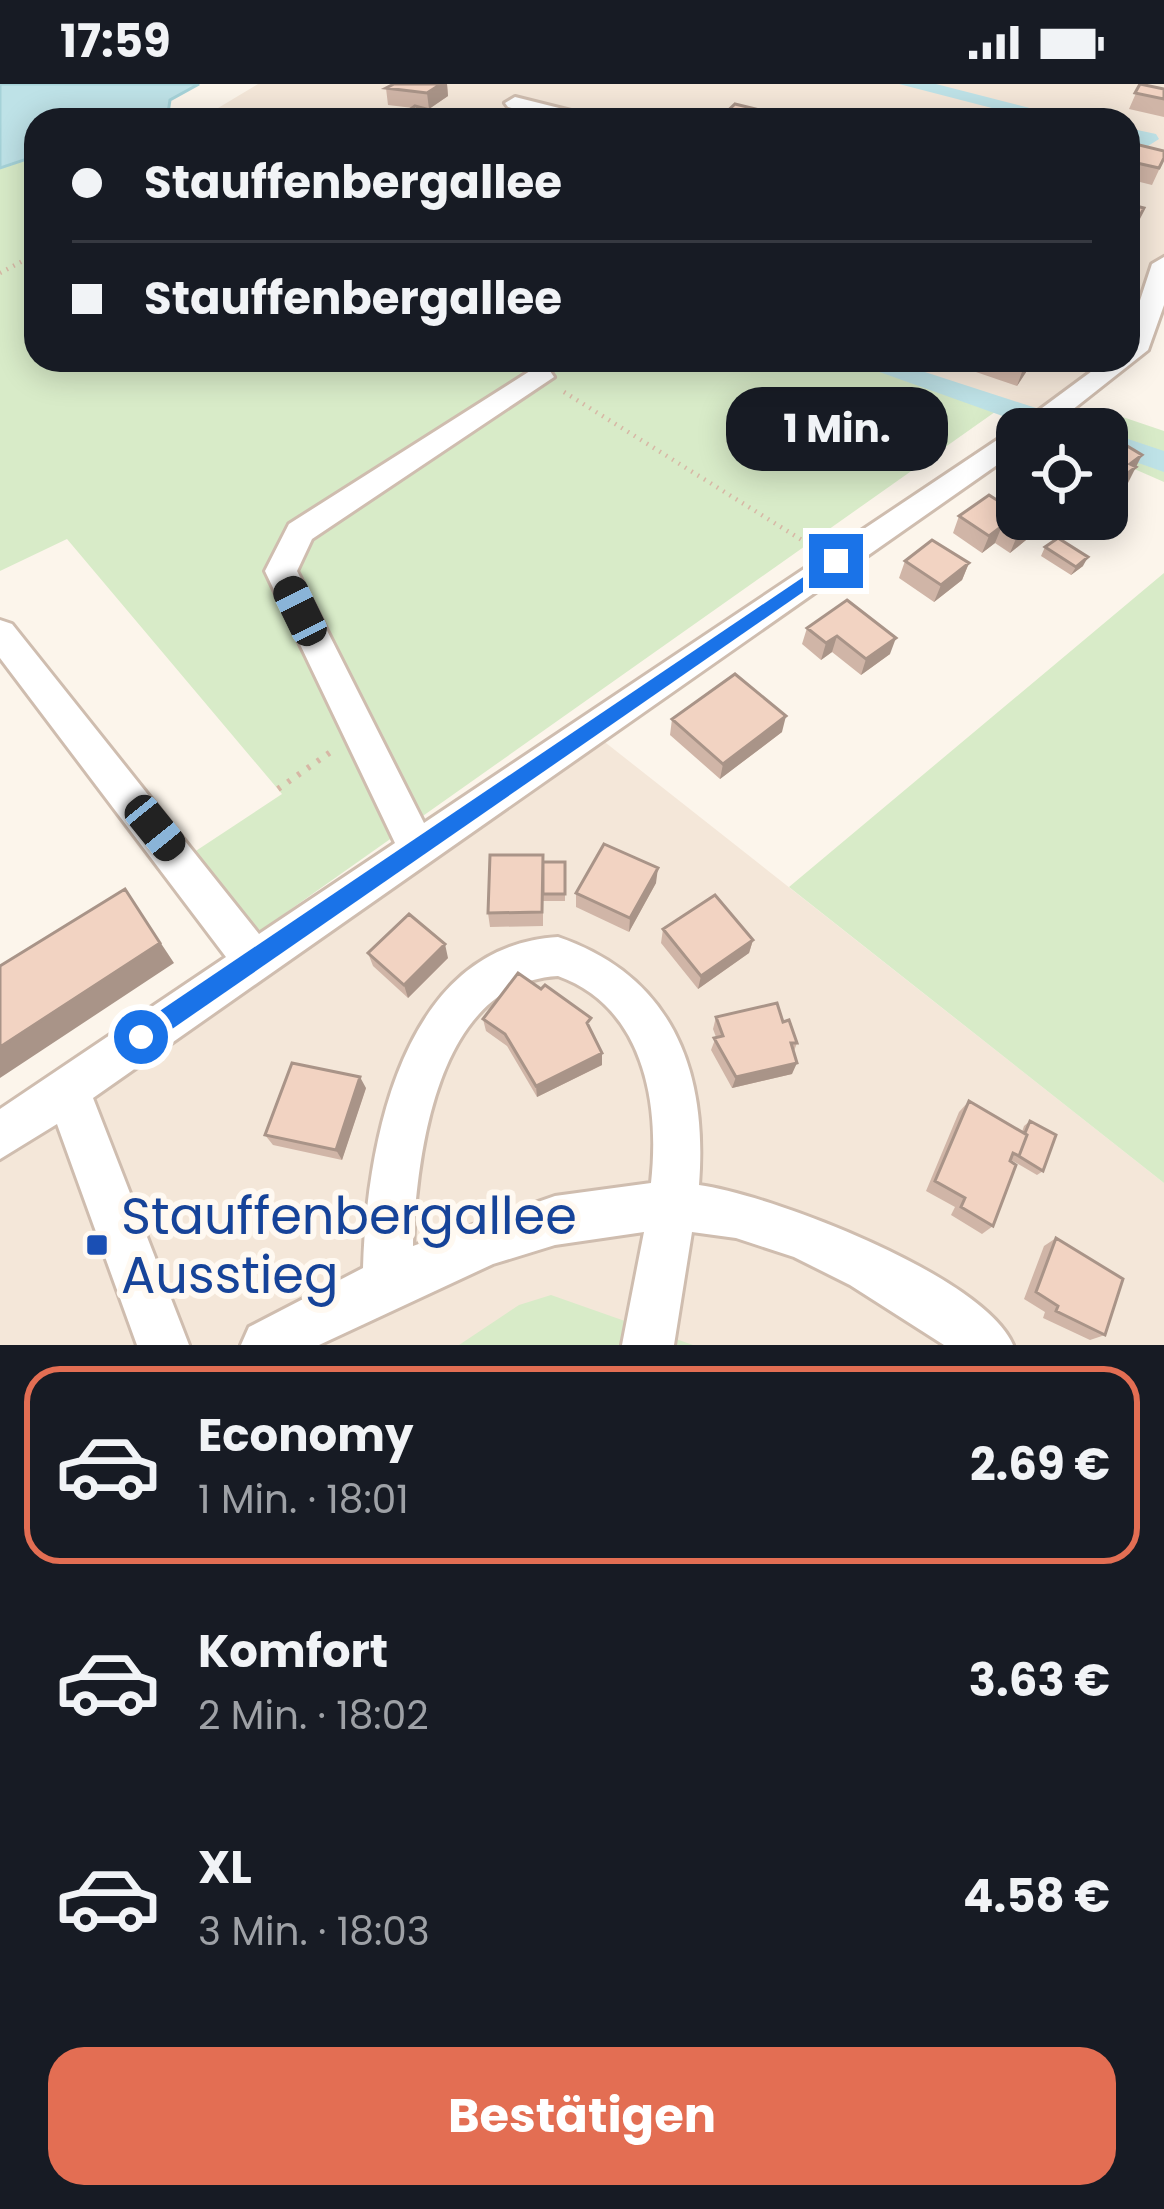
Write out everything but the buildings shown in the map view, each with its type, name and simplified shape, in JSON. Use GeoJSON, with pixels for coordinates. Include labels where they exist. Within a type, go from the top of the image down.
{"type":"FeatureCollection","features":[{"type":"Feature","properties":{"kind":"street"},"geometry":{"type":"LineString","coordinates":[[508,108],[542,84]]}},
{"type":"Feature","properties":{"kind":"street"},"geometry":{"type":"LineString","coordinates":[[515,103],[534,108]]}},
{"type":"Feature","properties":{"kind":"street"},"geometry":{"type":"LineString","coordinates":[[1140,341],[1162,275]]}},
{"type":"Feature","properties":{"kind":"street"},"geometry":{"type":"LineString","coordinates":[[1059,408],[1107,372]]}},
{"type":"Feature","properties":{"kind":"street"},"geometry":{"type":"LineString","coordinates":[[416,846],[280,571],[300,532],[540,376]]}},
{"type":"Feature","properties":{"kind":"street"},"geometry":{"type":"LineString","coordinates":[[0,1136],[251,958],[996,451]]}},
{"type":"Feature","properties":{"kind":"street"},"geometry":{"type":"LineString","coordinates":[[0,633],[181,860],[251,958]]}},
{"type":"Feature","properties":{"kind":"street"},"geometry":{"type":"LineString","coordinates":[[388,1283],[392,1161],[430,1054],[457,1011],[485,979],[541,956],[578,960],[608,976],[636,1001],[665,1052],[676,1103],[679,1153],[648,1345]]}},
{"type":"Feature","properties":{"kind":"street"},"geometry":{"type":"LineString","coordinates":[[68,1089],[163,1345]]}},
{"type":"Feature","properties":{"kind":"street"},"geometry":{"type":"LineString","coordinates":[[267,1345],[388,1283],[556,1218],[669,1207],[732,1213],[806,1236],[937,1308],[987,1345]]}},
{"type":"Feature","properties":{"kind":"path"},"geometry":{"type":"LineString","coordinates":[[540,376],[836,561]]}},
{"type":"Feature","properties":{"kind":"path"},"geometry":{"type":"LineString","coordinates":[[278,789],[360,732]]}},
{"type":"Feature","properties":{"kind":"shaded area"},"geometry":{"type":"Polygon","coordinates":[[[258,84],[1164,84],[1164,281],[1140,331],[1140,108],[218,108],[258,84]]]}},
{"type":"Feature","properties":{"kind":"shaded area"},"geometry":{"type":"Polygon","coordinates":[[[897,372],[1110,372],[1067,408],[1007,408],[897,372]]]}},
{"type":"Feature","properties":{"kind":"shaded area"},"geometry":{"type":"Polygon","coordinates":[[[587,728],[1164,1183],[1164,1345],[0,1345],[0,1138],[587,728]]]}},
{"type":"Feature","properties":{"kind":"green space"},"geometry":{"type":"Polygon","coordinates":[[[24,160],[24,372],[896,372],[1002,407],[233,950],[173,866],[282,794],[67,539],[0,571],[0,168],[24,160]]]}},
{"type":"Feature","properties":{"kind":"green space"},"geometry":{"type":"Polygon","coordinates":[[[1128,419],[1164,431],[1164,482],[1128,466],[1128,419]]]}},
{"type":"Feature","properties":{"kind":"green space"},"geometry":{"type":"Polygon","coordinates":[[[1164,573],[1164,1183],[789,887],[1164,573]]]}},
{"type":"Feature","properties":{"kind":"green space"},"geometry":{"type":"Polygon","coordinates":[[[551,1295],[693,1345],[459,1345],[519,1305],[551,1295]]]}},
{"type":"Feature","properties":{"kind":"water"},"geometry":{"type":"Polygon","coordinates":[[[0,84],[199,84],[170,100],[169,108],[24,108],[24,160],[0,168],[0,84]]]}},
{"type":"Feature","properties":{"kind":"waterway"},"geometry":{"type":"LineString","coordinates":[[909,84],[1014,108]]}},
{"type":"Feature","properties":{"kind":"waterway"},"geometry":{"type":"LineString","coordinates":[[1140,137],[1148,139]]}},
{"type":"Feature","properties":{"kind":"waterway"},"geometry":{"type":"LineString","coordinates":[[896,372],[1005,408]]}},
{"type":"Feature","properties":{"kind":"waterway"},"geometry":{"type":"LineString","coordinates":[[1128,449],[1164,462]]}},
{"type":"Feature","properties":{"kind":"place","name":"Stauffenbergallee Ausstieg"},"geometry":{"type":"Point","coordinates":[97,1245]}},
{"type":"Feature","properties":{"kind":"route"},"geometry":{"type":"LineString","coordinates":[[141,1037],[836,561]]}}]}
